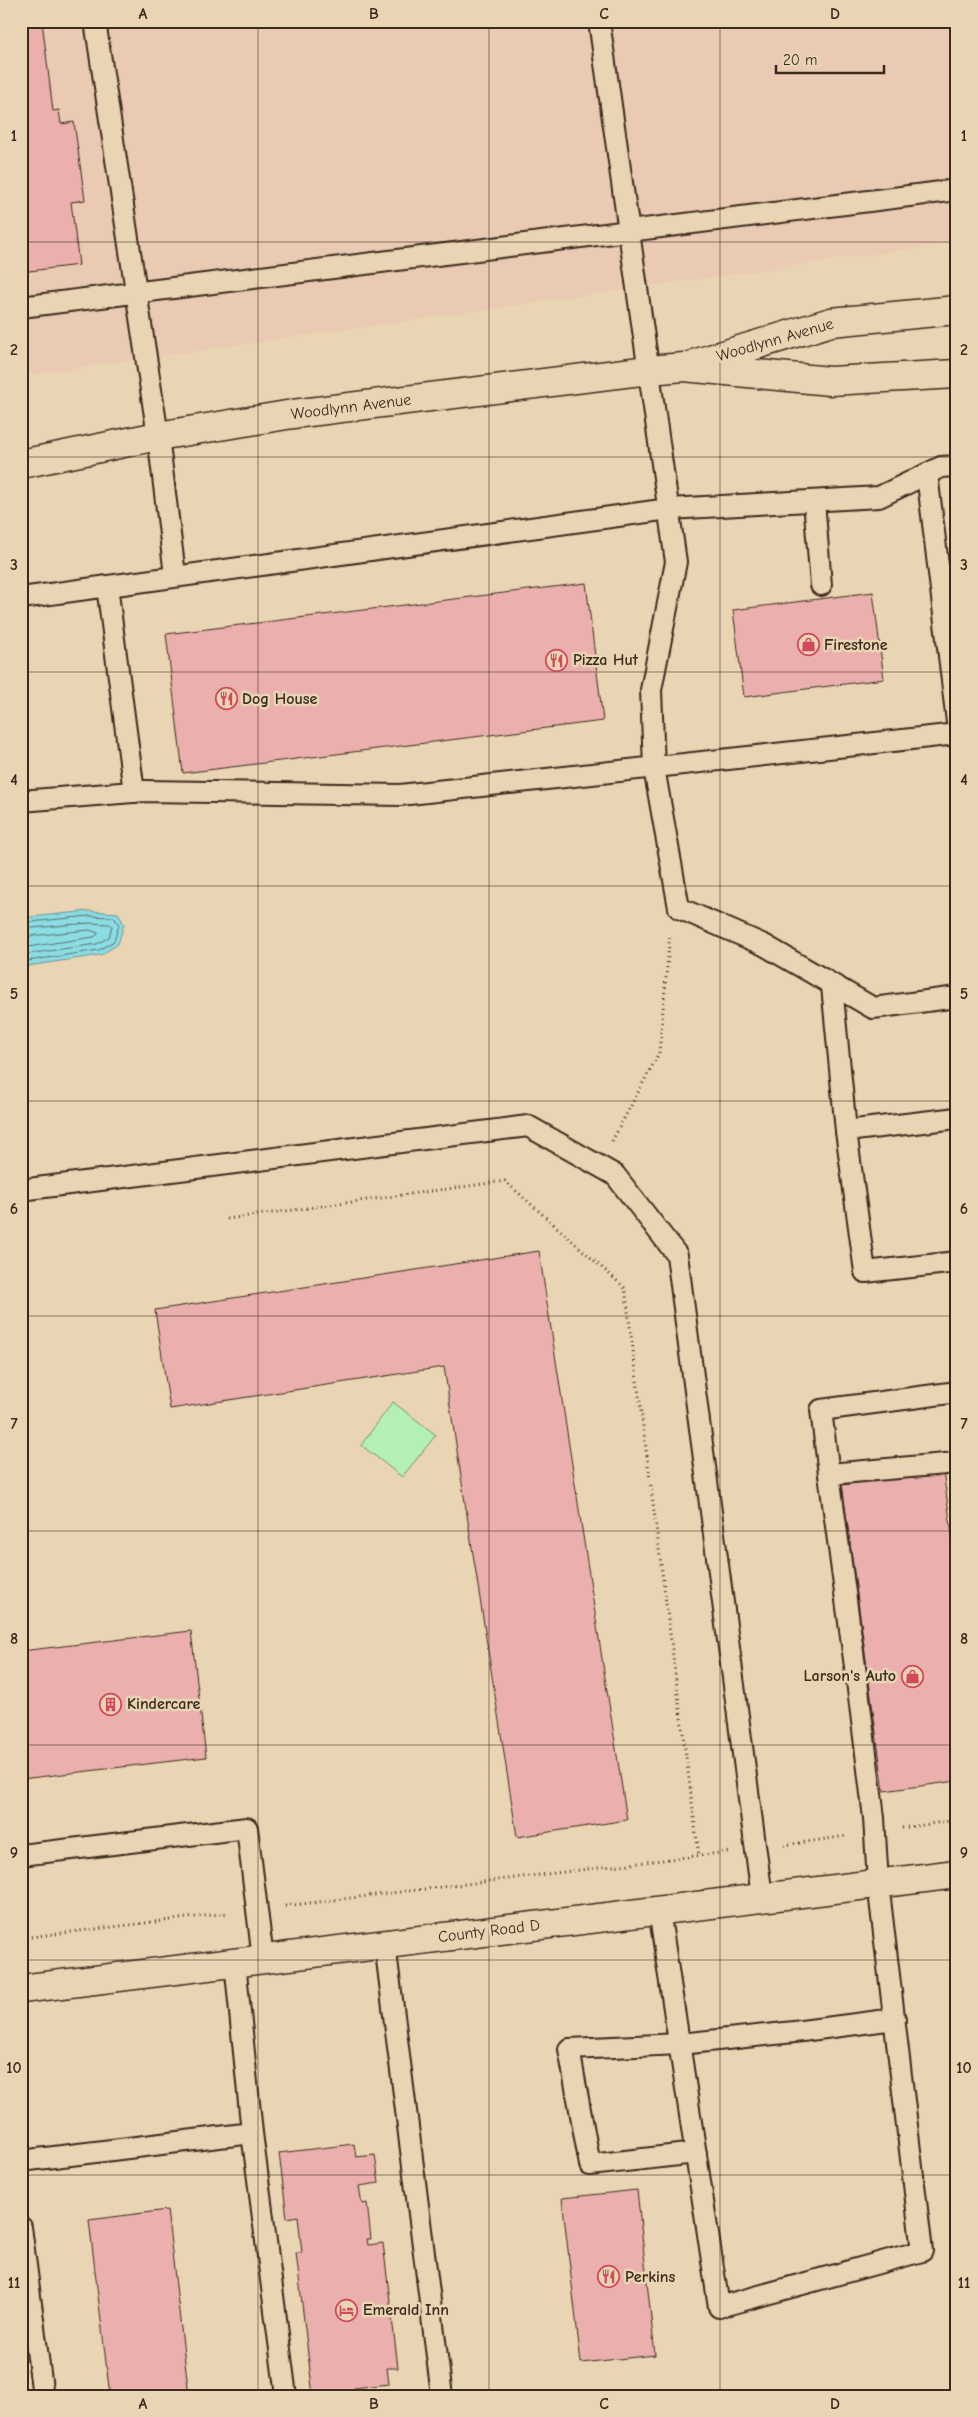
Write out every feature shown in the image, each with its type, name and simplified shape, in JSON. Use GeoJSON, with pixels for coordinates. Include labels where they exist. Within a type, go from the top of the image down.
{"type":"FeatureCollection","features":[{"type":"Feature","properties":{"kind":"street","name":"Woodlynn Avenue"},"geometry":{"type":"LineString","coordinates":[[684,367],[830,322],[957,310]]}},
{"type":"Feature","properties":{"kind":"street","name":"Woodlynn Avenue"},"geometry":{"type":"LineString","coordinates":[[21,464],[158,436],[293,414],[648,370],[684,367],[830,381],[957,374]]}},
{"type":"Feature","properties":{"kind":"street","name":"County Road D"},"geometry":{"type":"LineString","coordinates":[[21,1989],[957,1874]]}},
{"type":"Feature","properties":{"kind":"lane"},"geometry":{"type":"LineString","coordinates":[[95,21],[158,436],[174,575]]}},
{"type":"Feature","properties":{"kind":"lane"},"geometry":{"type":"LineString","coordinates":[[599,21],[676,562],[651,690],[654,768],[679,908],[764,945],[873,1008],[957,997]]}},
{"type":"Feature","properties":{"kind":"lane"},"geometry":{"type":"LineString","coordinates":[[21,307],[957,190]]}},
{"type":"Feature","properties":{"kind":"lane"},"geometry":{"type":"LineString","coordinates":[[21,598],[174,575],[669,509],[879,497],[941,467],[957,466]]}},
{"type":"Feature","properties":{"kind":"lane"},"geometry":{"type":"LineString","coordinates":[[927,474],[957,722]]}},
{"type":"Feature","properties":{"kind":"lane"},"geometry":{"type":"LineString","coordinates":[[814,500],[821,585]]}},
{"type":"Feature","properties":{"kind":"lane"},"geometry":{"type":"LineString","coordinates":[[107,586],[134,792]]}},
{"type":"Feature","properties":{"kind":"lane"},"geometry":{"type":"LineString","coordinates":[[21,801],[134,792],[400,795],[957,734]]}},
{"type":"Feature","properties":{"kind":"lane"},"geometry":{"type":"LineString","coordinates":[[832,986],[846,1131],[865,1272],[957,1262]]}},
{"type":"Feature","properties":{"kind":"lane"},"geometry":{"type":"LineString","coordinates":[[846,1131],[957,1118]]}},
{"type":"Feature","properties":{"kind":"lane"},"geometry":{"type":"LineString","coordinates":[[21,1190],[528,1126],[615,1175],[677,1255],[762,1897]]}},
{"type":"Feature","properties":{"kind":"lane"},"geometry":{"type":"LineString","coordinates":[[659,1910],[719,2307],[922,2251],[878,1883],[875,1832],[858,1689],[821,1410],[957,1392]]}},
{"type":"Feature","properties":{"kind":"lane"},"geometry":{"type":"LineString","coordinates":[[828,1474],[957,1463]]}},
{"type":"Feature","properties":{"kind":"lane"},"geometry":{"type":"LineString","coordinates":[[21,1855],[247,1828],[256,1910],[264,1958]]}},
{"type":"Feature","properties":{"kind":"lane"},"geometry":{"type":"LineString","coordinates":[[385,1944],[442,2396]]}},
{"type":"Feature","properties":{"kind":"lane"},"geometry":{"type":"LineString","coordinates":[[235,1962],[252,2133],[286,2396]]}},
{"type":"Feature","properties":{"kind":"lane"},"geometry":{"type":"LineString","coordinates":[[696,2153],[590,2165],[569,2049],[680,2044],[895,2019]]}},
{"type":"Feature","properties":{"kind":"lane"},"geometry":{"type":"LineString","coordinates":[[21,2161],[252,2133]]}},
{"type":"Feature","properties":{"kind":"lane"},"geometry":{"type":"LineString","coordinates":[[21,2227],[43,2396]]}},
{"type":"Feature","properties":{"kind":"path"},"geometry":{"type":"LineString","coordinates":[[598,1166],[659,1053],[671,925],[679,908]]}},
{"type":"Feature","properties":{"kind":"path"},"geometry":{"type":"LineString","coordinates":[[227,1219],[504,1182],[625,1288],[699,1856]]}},
{"type":"Feature","properties":{"kind":"path"},"geometry":{"type":"LineString","coordinates":[[21,1938],[755,1849],[957,1820]]}},
{"type":"Feature","properties":{"kind":"shaded area"},"geometry":{"type":"Polygon","coordinates":[[[21,21],[957,21],[957,242],[21,376],[21,21]]]}},
{"type":"Feature","properties":{"kind":"green space"},"geometry":{"type":"Polygon","coordinates":[[[393,1402],[436,1435],[402,1477],[361,1445],[393,1402]]]}},
{"type":"Feature","properties":{"kind":"water"},"geometry":{"type":"Polygon","coordinates":[[[89,911],[118,913],[124,924],[118,944],[101,955],[21,967],[21,918],[89,911]]]}},
{"type":"Feature","properties":{"kind":"building"},"geometry":{"type":"Polygon","coordinates":[[[21,21],[42,21],[53,111],[59,110],[61,124],[74,122],[85,200],[71,202],[79,265],[21,272],[21,21]]]}},
{"type":"Feature","properties":{"kind":"building"},"geometry":{"type":"Polygon","coordinates":[[[586,583],[603,721],[183,773],[166,634],[586,583]]]}},
{"type":"Feature","properties":{"kind":"building","name":"Firestone"},"geometry":{"type":"Polygon","coordinates":[[[873,592],[884,679],[744,697],[733,610],[873,592]]]}},
{"type":"Feature","properties":{"kind":"building"},"geometry":{"type":"Polygon","coordinates":[[[539,1251],[627,1820],[517,1837],[444,1367],[170,1409],[155,1310],[539,1251]]]}},
{"type":"Feature","properties":{"kind":"building","name":"Larson's Auto"},"geometry":{"type":"Polygon","coordinates":[[[943,1471],[957,1570],[957,1781],[884,1791],[842,1485],[943,1471]]]}},
{"type":"Feature","properties":{"kind":"building","name":"Kindercare"},"geometry":{"type":"Polygon","coordinates":[[[191,1631],[206,1757],[21,1779],[21,1651],[191,1631]]]}},
{"type":"Feature","properties":{"kind":"building","name":"Emerald Inn"},"geometry":{"type":"Polygon","coordinates":[[[354,2144],[356,2157],[375,2155],[379,2183],[359,2186],[362,2204],[367,2203],[371,2239],[367,2239],[368,2245],[383,2243],[398,2368],[387,2368],[389,2384],[354,2388],[355,2395],[313,2396],[296,2253],[302,2253],[298,2216],[287,2218],[279,2153],[354,2144]]]}},
{"type":"Feature","properties":{"kind":"building","name":"Perkins"},"geometry":{"type":"Polygon","coordinates":[[[637,2190],[655,2355],[581,2363],[562,2198],[637,2190]]]}},
{"type":"Feature","properties":{"kind":"building"},"geometry":{"type":"Polygon","coordinates":[[[167,2210],[189,2396],[110,2396],[89,2220],[167,2210]]]}},
{"type":"Feature","properties":{"kind":"place","name":"Firestone"},"geometry":{"type":"Point","coordinates":[808,645]}},
{"type":"Feature","properties":{"kind":"place","name":"Pizza Hut"},"geometry":{"type":"Point","coordinates":[557,660]}},
{"type":"Feature","properties":{"kind":"place","name":"Dog House"},"geometry":{"type":"Point","coordinates":[226,699]}},
{"type":"Feature","properties":{"kind":"place","name":"Larson's Auto"},"geometry":{"type":"Point","coordinates":[912,1676]}},
{"type":"Feature","properties":{"kind":"place","name":"Kindercare"},"geometry":{"type":"Point","coordinates":[111,1704]}},
{"type":"Feature","properties":{"kind":"place","name":"Perkins"},"geometry":{"type":"Point","coordinates":[609,2277]}},
{"type":"Feature","properties":{"kind":"place","name":"Emerald Inn"},"geometry":{"type":"Point","coordinates":[347,2310]}}]}
